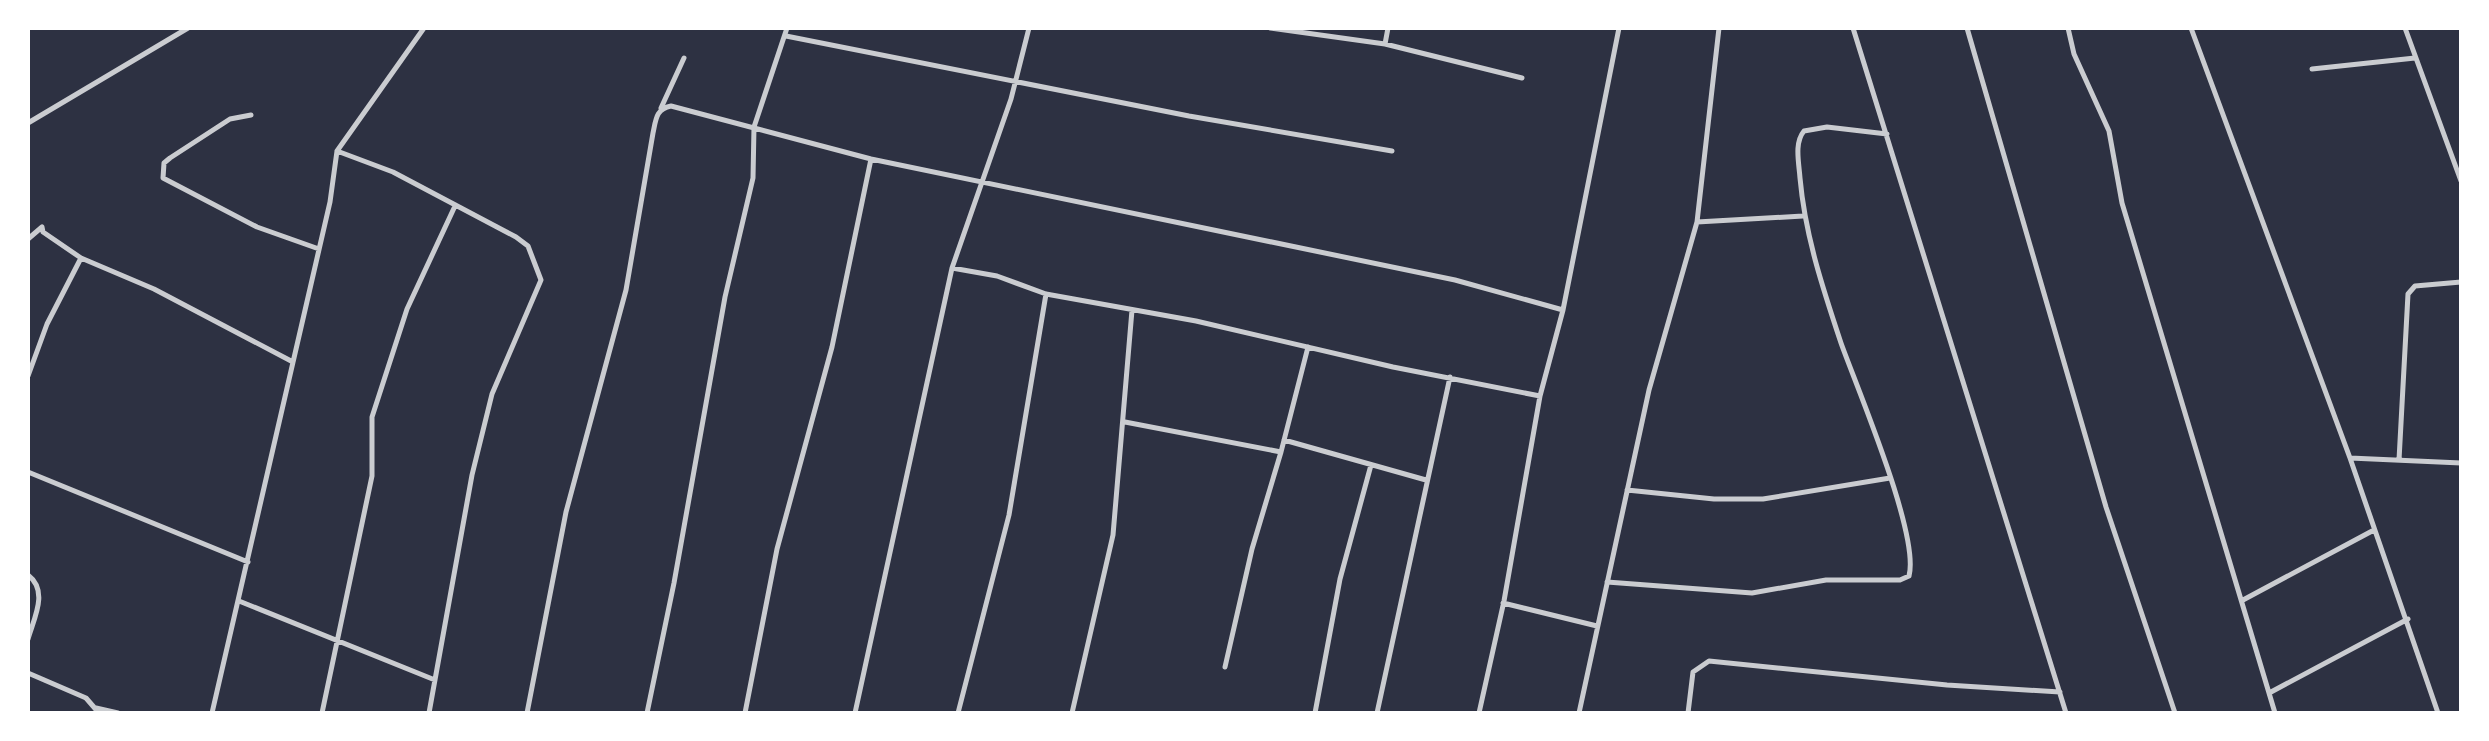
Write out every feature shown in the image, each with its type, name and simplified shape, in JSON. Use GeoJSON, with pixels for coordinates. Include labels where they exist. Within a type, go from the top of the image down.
{"type":"FeatureCollection","features":[{"type":"Feature","properties":{"kind":"street"},"geometry":{"type":"LineString","coordinates":[[28,123],[188,28]]}},
{"type":"Feature","properties":{"kind":"street"},"geometry":{"type":"LineString","coordinates":[[212,713],[319,249],[337,151],[424,28]]}},
{"type":"Feature","properties":{"kind":"street"},"geometry":{"type":"LineString","coordinates":[[647,713],[674,583],[725,297],[753,178],[754,127],[787,28]]}},
{"type":"Feature","properties":{"kind":"street"},"geometry":{"type":"LineString","coordinates":[[855,713],[952,268],[1016,80],[1029,28]]}},
{"type":"Feature","properties":{"kind":"street"},"geometry":{"type":"LineString","coordinates":[[1270,28],[1385,44],[1522,78]]}},
{"type":"Feature","properties":{"kind":"street"},"geometry":{"type":"LineString","coordinates":[[1385,44],[1388,28]]}},
{"type":"Feature","properties":{"kind":"street"},"geometry":{"type":"LineString","coordinates":[[1479,713],[1503,603],[1540,396],[1563,310],[1619,28]]}},
{"type":"Feature","properties":{"kind":"street"},"geometry":{"type":"LineString","coordinates":[[1579,713],[1649,390],[1697,222],[1719,28]]}},
{"type":"Feature","properties":{"kind":"street"},"geometry":{"type":"LineString","coordinates":[[1853,28],[2066,713]]}},
{"type":"Feature","properties":{"kind":"street"},"geometry":{"type":"LineString","coordinates":[[1967,28],[2102,495],[2175,713]]}},
{"type":"Feature","properties":{"kind":"street"},"geometry":{"type":"LineString","coordinates":[[2068,28],[2074,54],[2109,131],[2122,203],[2275,713]]}},
{"type":"Feature","properties":{"kind":"street"},"geometry":{"type":"LineString","coordinates":[[2191,28],[2350,458],[2438,713]]}},
{"type":"Feature","properties":{"kind":"street"},"geometry":{"type":"LineString","coordinates":[[2405,28],[2461,181]]}},
{"type":"Feature","properties":{"kind":"street"},"geometry":{"type":"LineString","coordinates":[[786,36],[1189,116],[1392,151]]}},
{"type":"Feature","properties":{"kind":"street"},"geometry":{"type":"LineString","coordinates":[[527,713],[566,512],[626,290],[653,133],[660,109],[684,58]]}},
{"type":"Feature","properties":{"kind":"street"},"geometry":{"type":"LineString","coordinates":[[2312,69],[2415,58]]}},
{"type":"Feature","properties":{"kind":"street"},"geometry":{"type":"LineString","coordinates":[[660,109],[671,106],[871,159],[979,183],[1455,280],[1563,310]]}},
{"type":"Feature","properties":{"kind":"street"},"geometry":{"type":"LineString","coordinates":[[251,115],[239,114],[170,158],[164,163],[163,178],[257,227],[319,249]]}},
{"type":"Feature","properties":{"kind":"street"},"geometry":{"type":"LineString","coordinates":[[1607,582],[1752,593],[1826,580],[1903,580],[1910,573],[1890,478],[1841,344],[1803,216],[1798,149],[1804,131],[1827,127],[1887,134]]}},
{"type":"Feature","properties":{"kind":"street"},"geometry":{"type":"LineString","coordinates":[[337,151],[393,172],[528,246],[541,280],[492,394],[472,475],[429,713]]}},
{"type":"Feature","properties":{"kind":"street"},"geometry":{"type":"LineString","coordinates":[[745,713],[777,549],[832,347],[871,159]]}},
{"type":"Feature","properties":{"kind":"street"},"geometry":{"type":"LineString","coordinates":[[322,713],[373,466],[372,417],[407,309],[455,206]]}},
{"type":"Feature","properties":{"kind":"street"},"geometry":{"type":"LineString","coordinates":[[1697,222],[1803,216]]}},
{"type":"Feature","properties":{"kind":"street"},"geometry":{"type":"LineString","coordinates":[[28,239],[42,227],[43,232],[81,258],[154,289],[293,362]]}},
{"type":"Feature","properties":{"kind":"street"},"geometry":{"type":"LineString","coordinates":[[28,376],[47,324],[81,258]]}},
{"type":"Feature","properties":{"kind":"street"},"geometry":{"type":"LineString","coordinates":[[952,268],[997,276],[1046,294],[1540,396]]}},
{"type":"Feature","properties":{"kind":"street"},"geometry":{"type":"LineString","coordinates":[[2399,460],[2408,294],[2415,286],[2461,282]]}},
{"type":"Feature","properties":{"kind":"street"},"geometry":{"type":"LineString","coordinates":[[958,713],[1009,515],[1046,294]]}},
{"type":"Feature","properties":{"kind":"street"},"geometry":{"type":"LineString","coordinates":[[1072,713],[1106,574],[1125,422],[1132,310]]}},
{"type":"Feature","properties":{"kind":"street"},"geometry":{"type":"LineString","coordinates":[[1225,667],[1252,549],[1308,347]]}},
{"type":"Feature","properties":{"kind":"street"},"geometry":{"type":"LineString","coordinates":[[1377,713],[1450,377]]}},
{"type":"Feature","properties":{"kind":"street"},"geometry":{"type":"LineString","coordinates":[[1125,422],[1281,452]]}},
{"type":"Feature","properties":{"kind":"street"},"geometry":{"type":"LineString","coordinates":[[1284,440],[1426,480]]}},
{"type":"Feature","properties":{"kind":"street"},"geometry":{"type":"LineString","coordinates":[[2350,458],[2461,463]]}},
{"type":"Feature","properties":{"kind":"street"},"geometry":{"type":"LineString","coordinates":[[1315,713],[1340,579],[1371,465]]}},
{"type":"Feature","properties":{"kind":"street"},"geometry":{"type":"LineString","coordinates":[[28,472],[248,562]]}},
{"type":"Feature","properties":{"kind":"street"},"geometry":{"type":"LineString","coordinates":[[1627,490],[1714,499],[1763,499],[1890,478]]}},
{"type":"Feature","properties":{"kind":"street"},"geometry":{"type":"LineString","coordinates":[[2243,600],[2374,530]]}},
{"type":"Feature","properties":{"kind":"street"},"geometry":{"type":"LineString","coordinates":[[28,575],[38,585],[40,595],[28,639]]}},
{"type":"Feature","properties":{"kind":"street"},"geometry":{"type":"LineString","coordinates":[[239,601],[435,680]]}},
{"type":"Feature","properties":{"kind":"street"},"geometry":{"type":"LineString","coordinates":[[1503,603],[1597,626]]}},
{"type":"Feature","properties":{"kind":"street"},"geometry":{"type":"LineString","coordinates":[[2271,692],[2408,619]]}},
{"type":"Feature","properties":{"kind":"street"},"geometry":{"type":"LineString","coordinates":[[1688,713],[1693,672],[1709,661],[1947,685],[2060,692]]}},
{"type":"Feature","properties":{"kind":"street"},"geometry":{"type":"LineString","coordinates":[[28,673],[79,694],[97,711],[118,713]]}}]}
